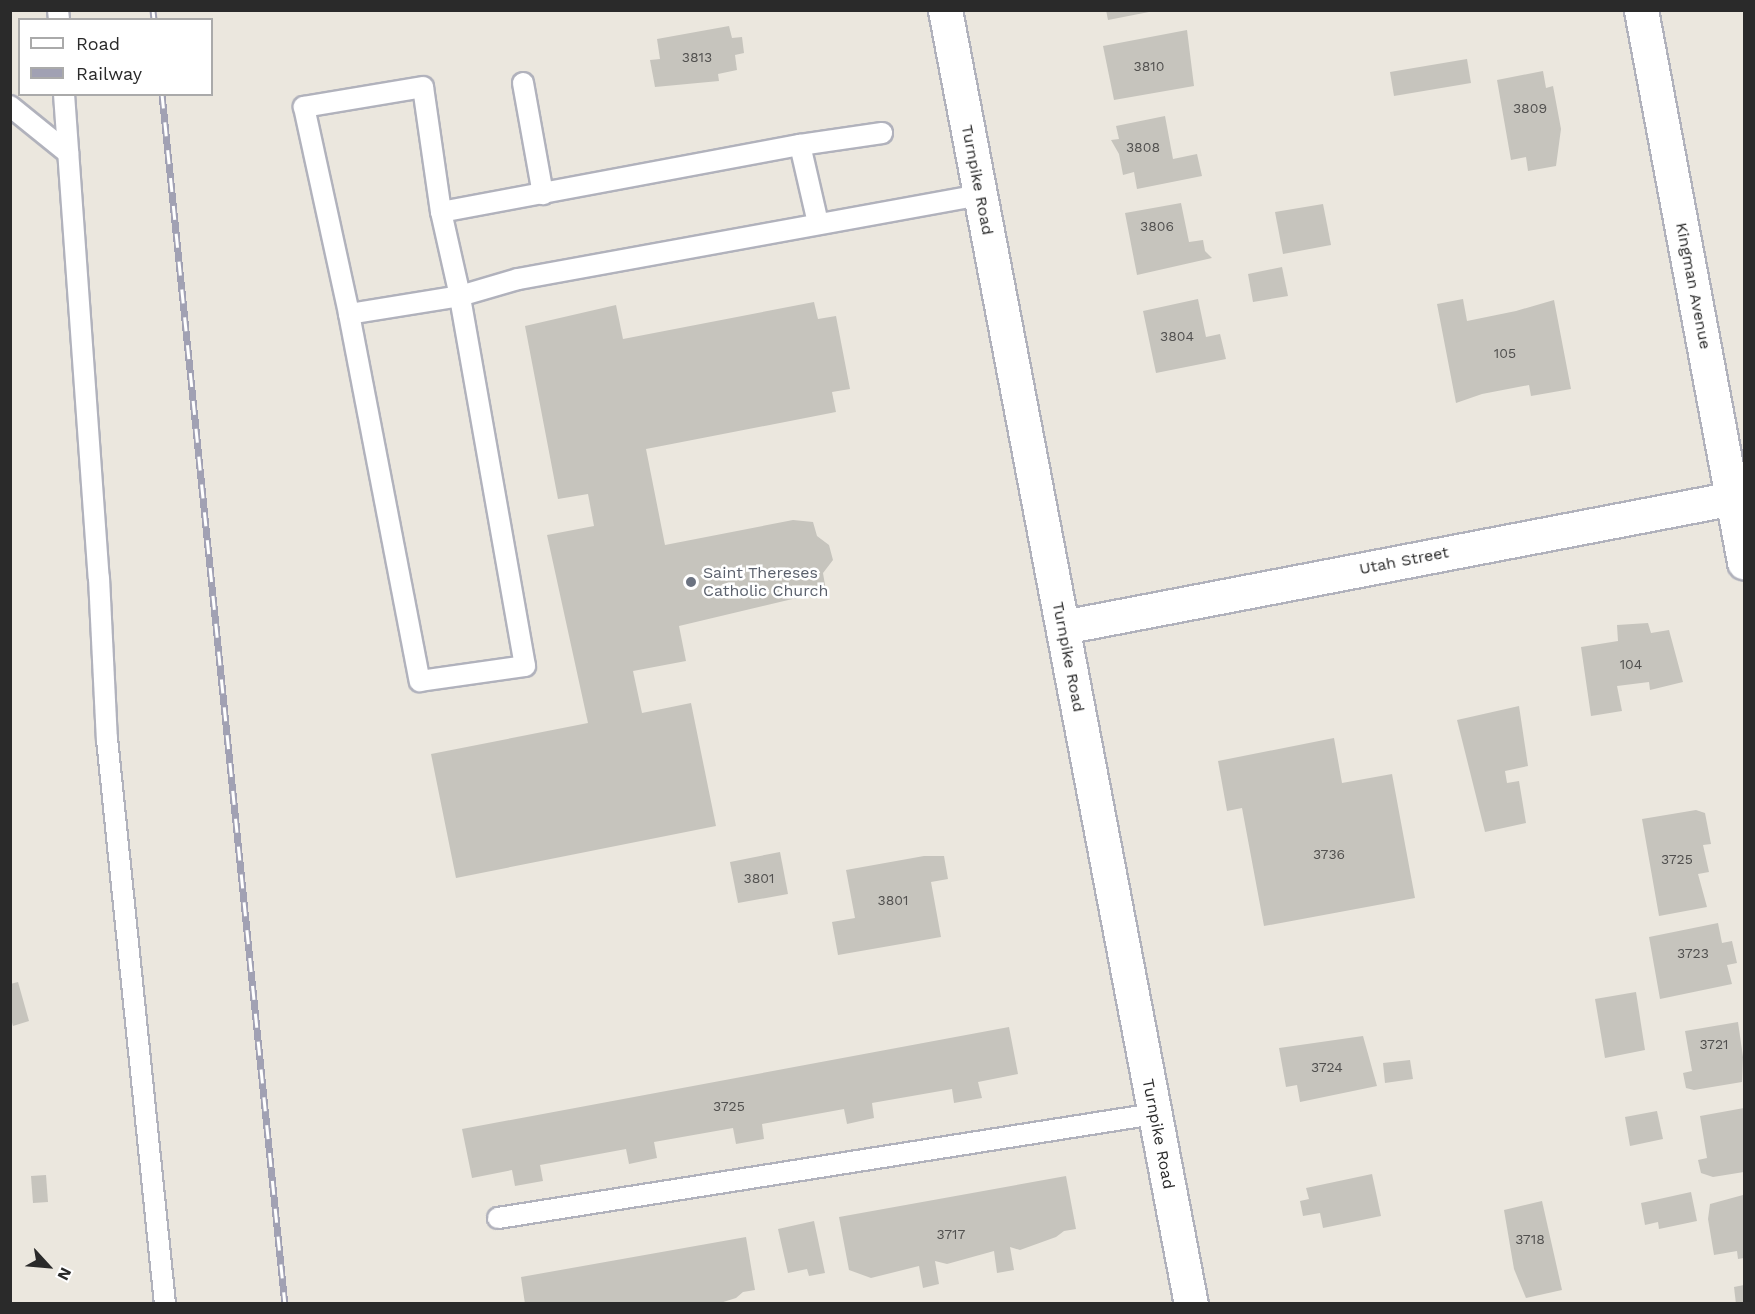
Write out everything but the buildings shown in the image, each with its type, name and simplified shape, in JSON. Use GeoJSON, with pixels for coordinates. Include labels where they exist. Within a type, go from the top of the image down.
{"type":"FeatureCollection","features":[{"type":"Feature","properties":{"kind":"main road","name":"Turnpike Road"},"geometry":{"type":"LineString","coordinates":[[945,10],[1191,1304]]}},
{"type":"Feature","properties":{"kind":"main road","name":"Kingman Avenue"},"geometry":{"type":"LineString","coordinates":[[1641,10],[1738,497],[1744,562]]}},
{"type":"Feature","properties":{"kind":"main road","name":"Utah Street"},"geometry":{"type":"LineString","coordinates":[[1062,627],[1738,497]]}},
{"type":"Feature","properties":{"kind":"lane"},"geometry":{"type":"LineString","coordinates":[[523,83],[543,194]]}},
{"type":"Feature","properties":{"kind":"lane"},"geometry":{"type":"LineString","coordinates":[[423,87],[441,212],[460,296],[525,666],[420,681],[349,314],[304,107],[423,87]]}},
{"type":"Feature","properties":{"kind":"lane"},"geometry":{"type":"LineString","coordinates":[[64,96],[98,566],[107,739],[165,1304]]}},
{"type":"Feature","properties":{"kind":"lane"},"geometry":{"type":"LineString","coordinates":[[10,106],[68,153]]}},
{"type":"Feature","properties":{"kind":"lane"},"geometry":{"type":"LineString","coordinates":[[441,212],[800,145],[882,133]]}},
{"type":"Feature","properties":{"kind":"lane"},"geometry":{"type":"LineString","coordinates":[[800,145],[818,223]]}},
{"type":"Feature","properties":{"kind":"lane"},"geometry":{"type":"LineString","coordinates":[[349,314],[460,296],[518,279],[980,195]]}},
{"type":"Feature","properties":{"kind":"lane"},"geometry":{"type":"LineString","coordinates":[[498,1218],[1154,1114]]}},
{"type":"Feature","properties":{"kind":"railway"},"geometry":{"type":"LineString","coordinates":[[153,10],[154,18]]}},
{"type":"Feature","properties":{"kind":"railway"},"geometry":{"type":"LineString","coordinates":[[162,96],[285,1304]]}},
{"type":"Feature","properties":{"kind":"place","name":"Saint Thereses Catholic Church"},"geometry":{"type":"Point","coordinates":[691,582]}}]}
